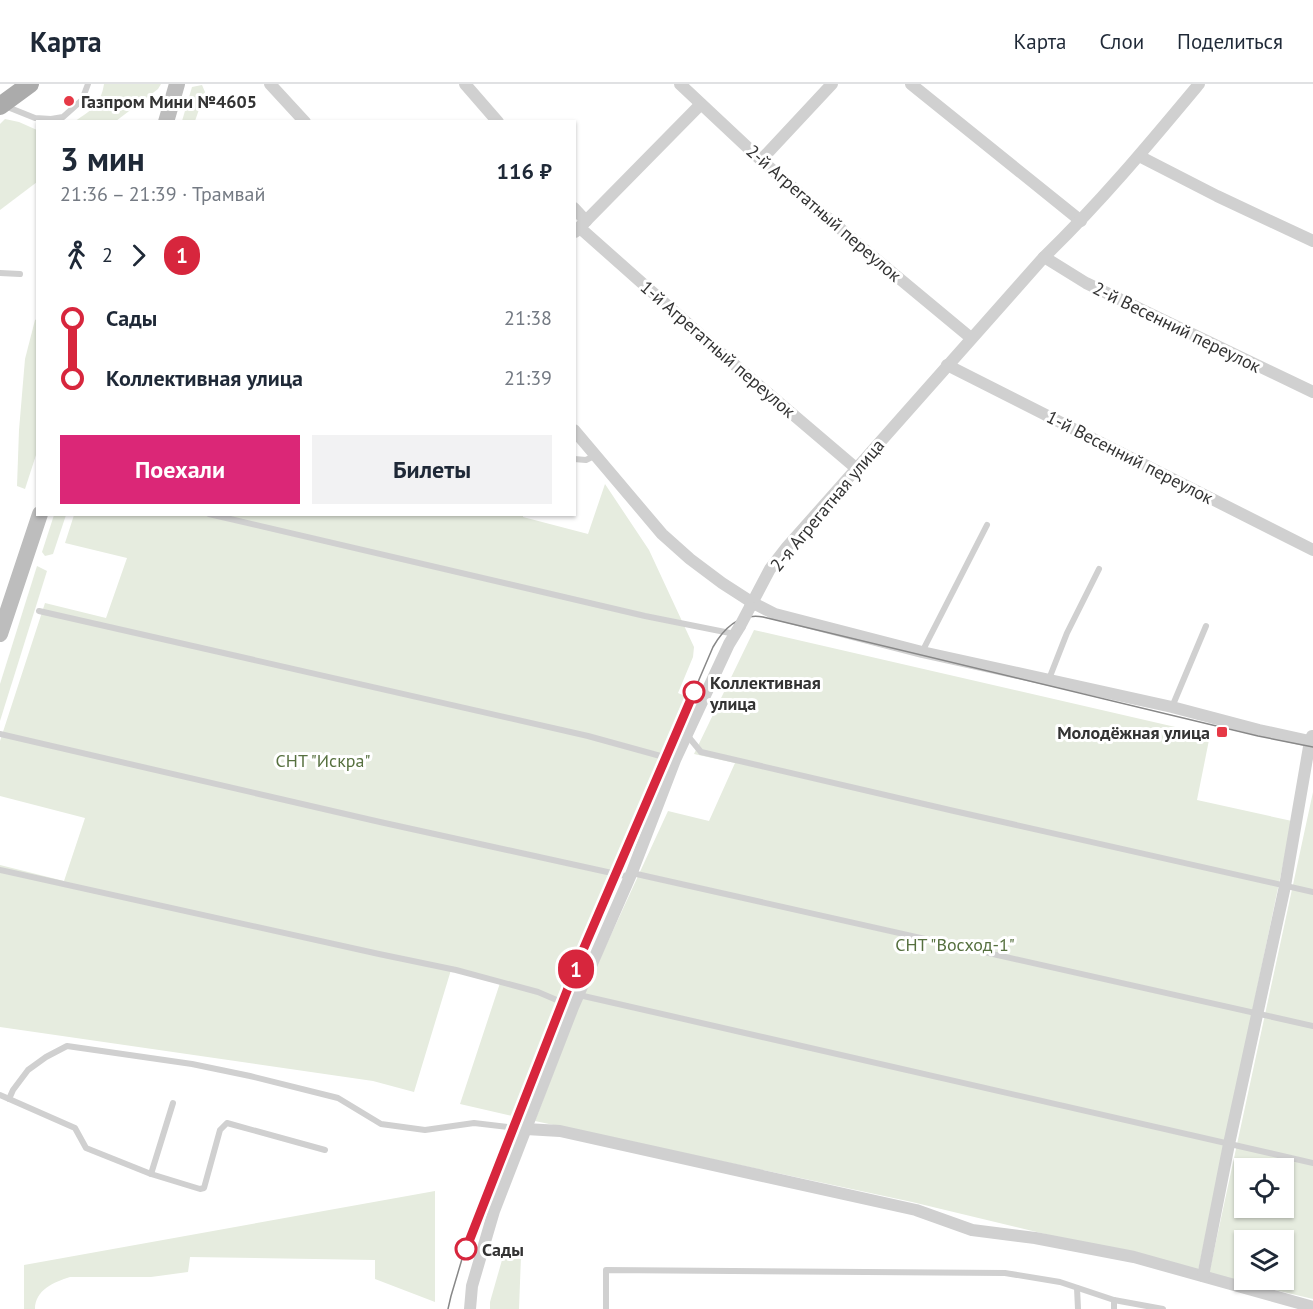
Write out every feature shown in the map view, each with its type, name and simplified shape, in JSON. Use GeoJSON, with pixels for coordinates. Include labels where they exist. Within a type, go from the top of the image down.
{"type":"FeatureCollection","features":[{"type":"Feature","properties":{"kind":"main road"},"geometry":{"type":"LineString","coordinates":[[1,105],[30,84]]}},
{"type":"Feature","properties":{"kind":"main road"},"geometry":{"type":"LineString","coordinates":[[167,120],[179,86]]}},
{"type":"Feature","properties":{"kind":"main road"},"geometry":{"type":"LineString","coordinates":[[0,634],[39,516]]}},
{"type":"Feature","properties":{"kind":"street"},"geometry":{"type":"LineString","coordinates":[[270,84],[302,120]]}},
{"type":"Feature","properties":{"kind":"street"},"geometry":{"type":"LineString","coordinates":[[465,84],[496,120]]}},
{"type":"Feature","properties":{"kind":"street","name":"2-й Агрегатный переулок"},"geometry":{"type":"LineString","coordinates":[[680,84],[761,160],[971,338]]}},
{"type":"Feature","properties":{"kind":"street"},"geometry":{"type":"LineString","coordinates":[[761,160],[832,84]]}},
{"type":"Feature","properties":{"kind":"street"},"geometry":{"type":"LineString","coordinates":[[912,84],[1081,221]]}},
{"type":"Feature","properties":{"kind":"street","name":"2-я Агрегатная улица"},"geometry":{"type":"LineString","coordinates":[[470,1309],[472,1286],[494,1210],[573,1007],[631,875],[686,734],[729,644],[770,569],[971,338],[1139,156],[1199,84]]}},
{"type":"Feature","properties":{"kind":"street"},"geometry":{"type":"LineString","coordinates":[[580,228],[701,104]]}},
{"type":"Feature","properties":{"kind":"street"},"geometry":{"type":"LineString","coordinates":[[1139,156],[1313,241]]}},
{"type":"Feature","properties":{"kind":"street","name":"1-й Агрегатный переулок"},"geometry":{"type":"LineString","coordinates":[[580,228],[856,469]]}},
{"type":"Feature","properties":{"kind":"street","name":"2-й Весенний переулок"},"geometry":{"type":"LineString","coordinates":[[1044,257],[1086,283],[1313,392]]}},
{"type":"Feature","properties":{"kind":"street","name":"1-й Весенний переулок"},"geometry":{"type":"LineString","coordinates":[[947,365],[1313,550]]}},
{"type":"Feature","properties":{"kind":"street"},"geometry":{"type":"LineString","coordinates":[[576,432],[662,534],[690,560],[751,605],[787,618],[922,652],[1172,707],[1259,730],[1312,739],[1284,886],[1203,1276]]}},
{"type":"Feature","properties":{"kind":"street"},"geometry":{"type":"LineString","coordinates":[[526,1129],[560,1131],[916,1210],[972,1230],[1035,1238],[1134,1257],[1313,1307]]}},
{"type":"Feature","properties":{"kind":"lane"},"geometry":{"type":"LineString","coordinates":[[1,105],[35,118],[63,117],[82,100],[88,84]]}},
{"type":"Feature","properties":{"kind":"lane"},"geometry":{"type":"LineString","coordinates":[[0,273],[20,274]]}},
{"type":"Feature","properties":{"kind":"lane"},"geometry":{"type":"LineString","coordinates":[[576,459],[585,460],[596,455]]}},
{"type":"Feature","properties":{"kind":"lane"},"geometry":{"type":"LineString","coordinates":[[217,516],[633,614],[738,630]]}},
{"type":"Feature","properties":{"kind":"lane"},"geometry":{"type":"LineString","coordinates":[[922,652],[987,525]]}},
{"type":"Feature","properties":{"kind":"lane"},"geometry":{"type":"LineString","coordinates":[[1049,679],[1067,633],[1099,569]]}},
{"type":"Feature","properties":{"kind":"lane"},"geometry":{"type":"LineString","coordinates":[[39,611],[588,736],[675,760]]}},
{"type":"Feature","properties":{"kind":"lane"},"geometry":{"type":"LineString","coordinates":[[1172,707],[1206,626]]}},
{"type":"Feature","properties":{"kind":"lane"},"geometry":{"type":"LineString","coordinates":[[0,734],[357,817],[631,875],[1313,1026]]}},
{"type":"Feature","properties":{"kind":"lane"},"geometry":{"type":"LineString","coordinates":[[686,734],[701,752],[1313,892]]}},
{"type":"Feature","properties":{"kind":"lane"},"geometry":{"type":"LineString","coordinates":[[0,870],[456,970],[538,992],[573,1007]]}},
{"type":"Feature","properties":{"kind":"lane"},"geometry":{"type":"LineString","coordinates":[[579,995],[1313,1163]]}},
{"type":"Feature","properties":{"kind":"lane"},"geometry":{"type":"LineString","coordinates":[[9,1100],[13,1090],[28,1070],[67,1046],[192,1064],[250,1076],[338,1098],[381,1124],[425,1130],[474,1123],[526,1129]]}},
{"type":"Feature","properties":{"kind":"lane"},"geometry":{"type":"LineString","coordinates":[[0,1095],[75,1128],[86,1148],[151,1174],[194,1187],[204,1188],[220,1130],[226,1123],[326,1150]]}},
{"type":"Feature","properties":{"kind":"lane"},"geometry":{"type":"LineString","coordinates":[[151,1174],[173,1103]]}},
{"type":"Feature","properties":{"kind":"lane"},"geometry":{"type":"LineString","coordinates":[[606,1309],[606,1270],[1005,1273],[1060,1282],[1114,1300],[1163,1309]]}},
{"type":"Feature","properties":{"kind":"lane"},"geometry":{"type":"LineString","coordinates":[[1077,1288],[1078,1309]]}},
{"type":"Feature","properties":{"kind":"lane"},"geometry":{"type":"LineString","coordinates":[[1114,1300],[1114,1309]]}},
{"type":"Feature","properties":{"kind":"green space"},"geometry":{"type":"Polygon","coordinates":[[[104,84],[161,84],[158,89],[117,120],[77,120],[86,114],[100,97],[104,84]]]}},
{"type":"Feature","properties":{"kind":"green space"},"geometry":{"type":"Polygon","coordinates":[[[202,85],[205,92],[195,120],[182,120],[192,87],[202,85]]]}},
{"type":"Feature","properties":{"kind":"green space"},"geometry":{"type":"Polygon","coordinates":[[[5,119],[36,130],[36,183],[0,210],[0,124],[5,119]]]}},
{"type":"Feature","properties":{"kind":"green space"},"geometry":{"type":"Polygon","coordinates":[[[35,320],[36,455],[25,489],[17,486],[19,430],[25,359],[35,320]]]}},
{"type":"Feature","properties":{"kind":"green space","name":"СНТ \"Искра\""},"geometry":{"type":"Polygon","coordinates":[[[605,484],[649,550],[694,647],[693,657],[678,693],[685,696],[512,1116],[460,1104],[500,983],[451,970],[414,1092],[373,1081],[0,1027],[0,865],[64,881],[85,818],[0,796],[0,741],[45,603],[106,618],[127,558],[65,543],[74,516],[523,516],[588,534],[605,484]]]}},
{"type":"Feature","properties":{"kind":"green space"},"geometry":{"type":"Polygon","coordinates":[[[54,516],[66,516],[53,554],[45,556],[42,552],[54,516]]]}},
{"type":"Feature","properties":{"kind":"green space"},"geometry":{"type":"Polygon","coordinates":[[[37,566],[47,571],[0,721],[0,684],[37,566]]]}},
{"type":"Feature","properties":{"kind":"green space","name":"СНТ \"Восход-1\""},"geometry":{"type":"Polygon","coordinates":[[[754,630],[1210,735],[1197,800],[1292,821],[1198,1271],[912,1202],[535,1121],[581,1000],[668,811],[709,821],[735,763],[694,754],[754,630]]]}},
{"type":"Feature","properties":{"kind":"green space"},"geometry":{"type":"Polygon","coordinates":[[[1313,792],[1313,1299],[1276,1290],[1294,1290],[1294,1230],[1234,1230],[1234,1280],[1209,1274],[1234,1158],[1234,1218],[1294,1218],[1294,1158],[1234,1158],[1313,792]]]}},
{"type":"Feature","properties":{"kind":"green space"},"geometry":{"type":"Polygon","coordinates":[[[435,1191],[435,1302],[375,1279],[375,1260],[190,1257],[188,1272],[151,1277],[70,1277],[46,1288],[38,1297],[35,1309],[24,1309],[24,1265],[435,1191]]]}},
{"type":"Feature","properties":{"kind":"green space"},"geometry":{"type":"Polygon","coordinates":[[[506,1246],[521,1256],[519,1309],[490,1309],[490,1302],[506,1246]]]}},
{"type":"Feature","properties":{"kind":"tram line"},"geometry":{"type":"LineString","coordinates":[[448,1309],[462,1259],[583,950],[713,647],[733,623],[747,617],[763,617],[1258,736],[1313,747]]}},
{"type":"Feature","properties":{"kind":"tram line","name":"1"},"geometry":{"type":"LineString","coordinates":[[466,1249],[583,950],[694,692]]}},
{"type":"Feature","properties":{"kind":"place","name":"Газпром Мини №4605"},"geometry":{"type":"Point","coordinates":[69,101]}},
{"type":"Feature","properties":{"kind":"place","name":"Коллективная улица"},"geometry":{"type":"Point","coordinates":[694,692]}},
{"type":"Feature","properties":{"kind":"place","name":"Молодёжная улица"},"geometry":{"type":"Point","coordinates":[1222,732]}},
{"type":"Feature","properties":{"kind":"place","name":"Сады"},"geometry":{"type":"Point","coordinates":[466,1249]}}]}
